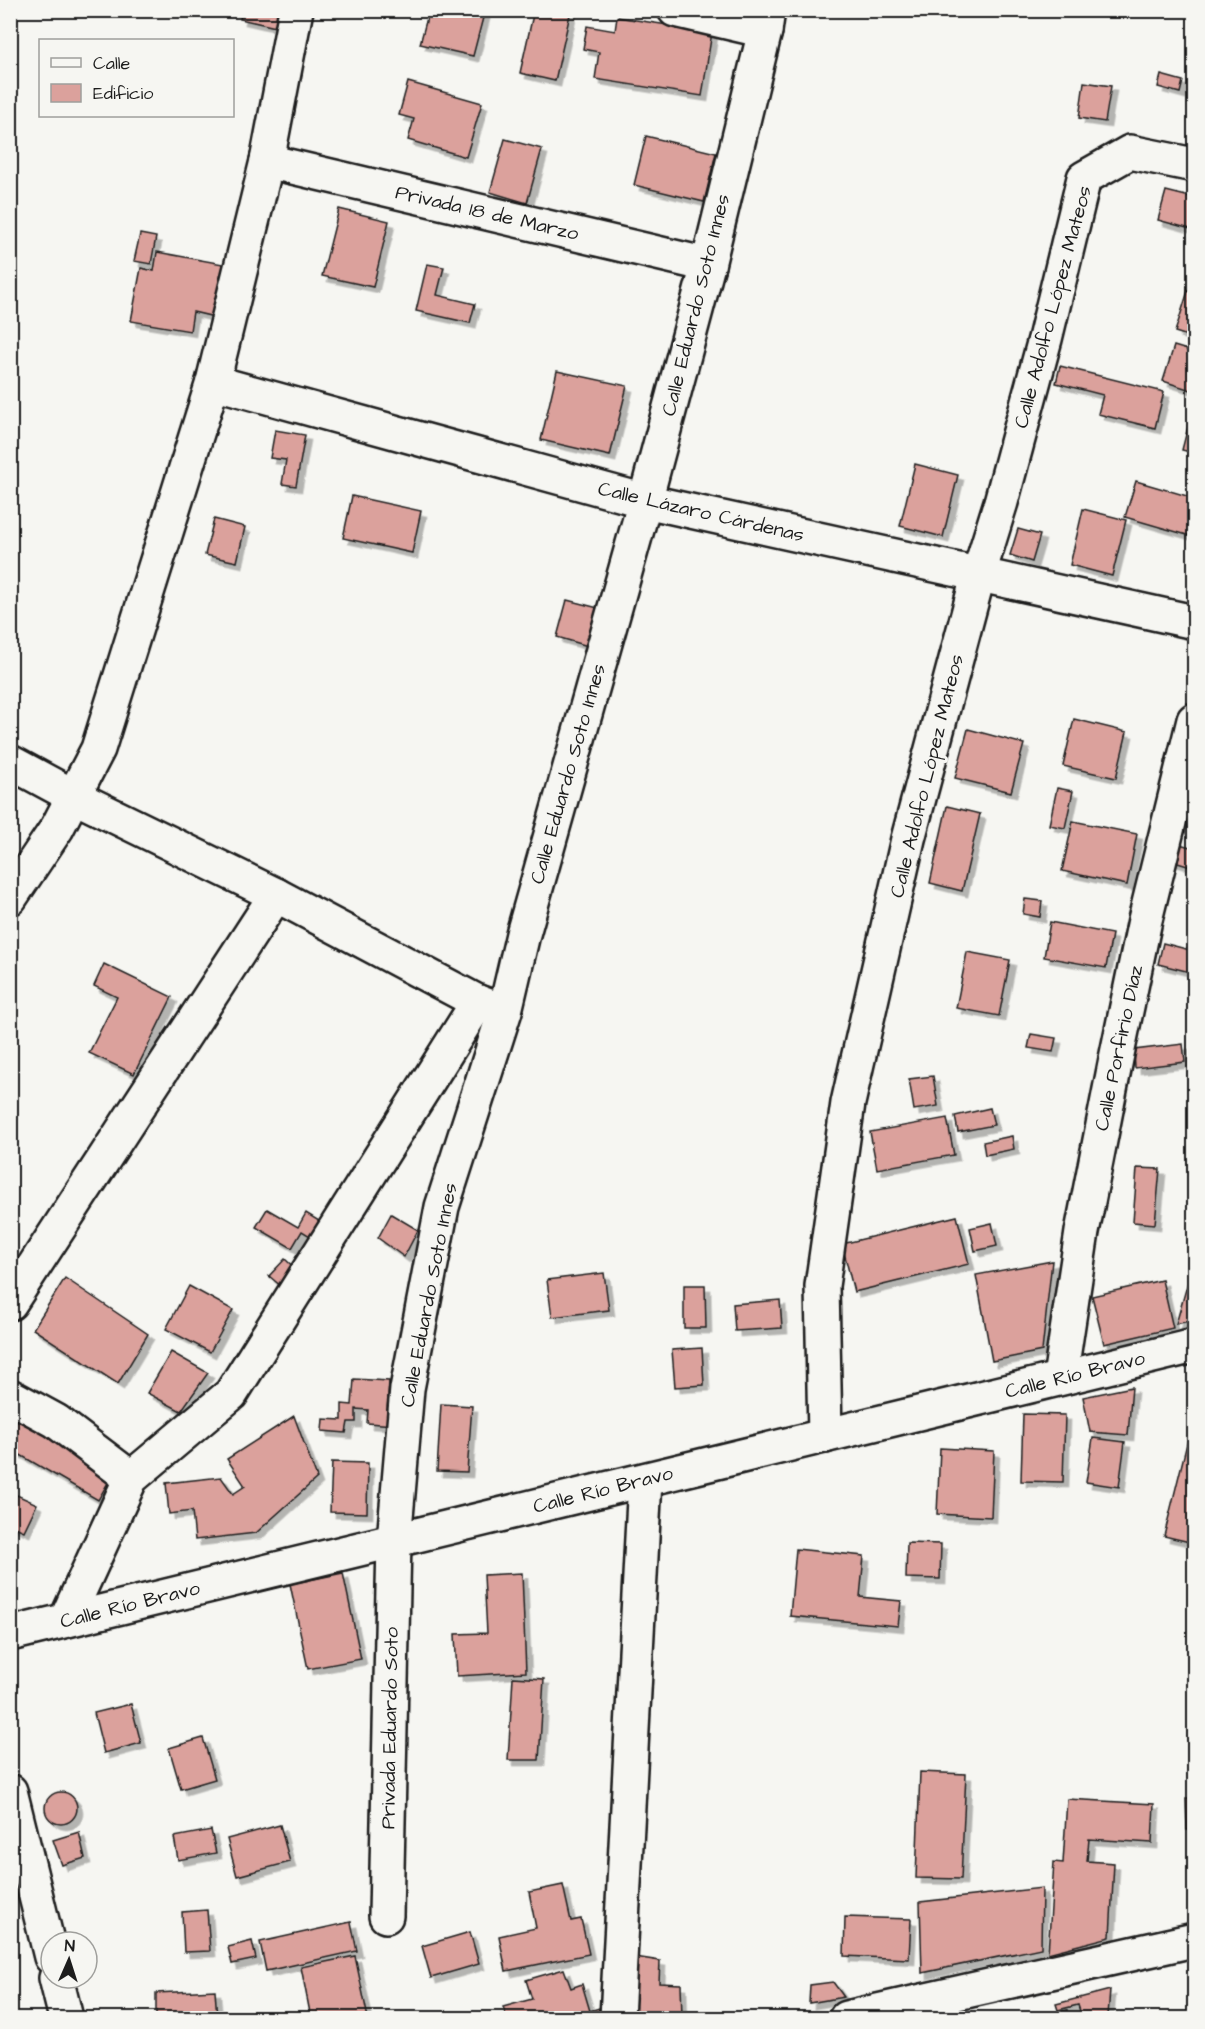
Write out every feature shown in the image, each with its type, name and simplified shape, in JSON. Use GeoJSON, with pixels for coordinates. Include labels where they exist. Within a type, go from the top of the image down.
{"type":"FeatureCollection","features":[{"type":"Feature","properties":{"kind":"street"},"geometry":{"type":"LineString","coordinates":[[10,898],[57,828],[99,749],[213,382],[267,162],[296,10]]}},
{"type":"Feature","properties":{"kind":"street"},"geometry":{"type":"LineString","coordinates":[[675,10],[766,21]]}},
{"type":"Feature","properties":{"kind":"street","name":"Calle Eduardo Soto Innes"},"geometry":{"type":"LineString","coordinates":[[394,1541],[406,1389],[442,1207],[491,1006],[523,934],[645,501],[708,265],[766,21]]}},
{"type":"Feature","properties":{"kind":"street","name":"Calle Adolfo López Mateos"},"geometry":{"type":"LineString","coordinates":[[825,1436],[822,1286],[848,1103],[908,839],[979,573],[1046,339],[1084,178],[1130,152],[1194,165]]}},
{"type":"Feature","properties":{"kind":"street","name":"Privada 18 de Marzo"},"geometry":{"type":"LineString","coordinates":[[267,162],[708,265]]}},
{"type":"Feature","properties":{"kind":"street","name":"Calle Lázaro Cárdenas"},"geometry":{"type":"LineString","coordinates":[[213,382],[645,501],[1194,622]]}},
{"type":"Feature","properties":{"kind":"street","name":"Calle Porfirio Díaz"},"geometry":{"type":"LineString","coordinates":[[1060,1378],[1082,1232],[1126,1012],[1145,920],[1194,720]]}},
{"type":"Feature","properties":{"kind":"street"},"geometry":{"type":"LineString","coordinates":[[10,762],[73,796],[276,895],[491,1006],[231,1394],[131,1478],[66,1620]]}},
{"type":"Feature","properties":{"kind":"street"},"geometry":{"type":"LineString","coordinates":[[10,1303],[276,895]]}},
{"type":"Feature","properties":{"kind":"street","name":"Calle Río Bravo"},"geometry":{"type":"LineString","coordinates":[[10,1634],[1194,1346]]}},
{"type":"Feature","properties":{"kind":"street"},"geometry":{"type":"LineString","coordinates":[[10,1396],[56,1421],[131,1478]]}},
{"type":"Feature","properties":{"kind":"street"},"geometry":{"type":"LineString","coordinates":[[617,2019],[645,1480]]}},
{"type":"Feature","properties":{"kind":"street","name":"Privada Eduardo Soto"},"geometry":{"type":"LineString","coordinates":[[386,1916],[394,1541]]}},
{"type":"Feature","properties":{"kind":"street"},"geometry":{"type":"LineString","coordinates":[[10,1791],[44,1930]]}},
{"type":"Feature","properties":{"kind":"street"},"geometry":{"type":"LineString","coordinates":[[852,2018],[1194,1940]]}},
{"type":"Feature","properties":{"kind":"street"},"geometry":{"type":"LineString","coordinates":[[59,1990],[66,2019]]}},
{"type":"Feature","properties":{"kind":"building"},"geometry":{"type":"Polygon","coordinates":[[[242,10],[293,10],[289,30],[240,19],[242,10]]]}},
{"type":"Feature","properties":{"kind":"building"},"geometry":{"type":"Polygon","coordinates":[[[429,10],[485,10],[473,56],[420,44],[429,10]]]}},
{"type":"Feature","properties":{"kind":"building"},"geometry":{"type":"Polygon","coordinates":[[[534,10],[571,10],[555,81],[520,73],[534,10]]]}},
{"type":"Feature","properties":{"kind":"building"},"geometry":{"type":"Polygon","coordinates":[[[617,17],[712,32],[702,96],[595,79],[599,52],[583,49],[587,26],[615,31],[617,17]]]}},
{"type":"Feature","properties":{"kind":"building"},"geometry":{"type":"Polygon","coordinates":[[[1161,75],[1183,81],[1180,93],[1158,87],[1161,75]]]}},
{"type":"Feature","properties":{"kind":"building"},"geometry":{"type":"Polygon","coordinates":[[[408,82],[482,103],[466,157],[408,140],[414,119],[399,115],[408,82]]]}},
{"type":"Feature","properties":{"kind":"building"},"geometry":{"type":"Polygon","coordinates":[[[1084,82],[1111,86],[1105,122],[1079,118],[1084,82]]]}},
{"type":"Feature","properties":{"kind":"building"},"geometry":{"type":"Polygon","coordinates":[[[646,136],[716,153],[704,202],[634,185],[646,136]]]}},
{"type":"Feature","properties":{"kind":"building"},"geometry":{"type":"Polygon","coordinates":[[[505,139],[542,149],[527,203],[490,192],[505,139]]]}},
{"type":"Feature","properties":{"kind":"building"},"geometry":{"type":"Polygon","coordinates":[[[1166,191],[1194,198],[1194,230],[1158,220],[1166,191]]]}},
{"type":"Feature","properties":{"kind":"building"},"geometry":{"type":"Polygon","coordinates":[[[339,209],[389,221],[373,287],[322,276],[339,209]]]}},
{"type":"Feature","properties":{"kind":"building"},"geometry":{"type":"Polygon","coordinates":[[[140,234],[156,237],[151,264],[134,261],[140,234]]]}},
{"type":"Feature","properties":{"kind":"building"},"geometry":{"type":"Polygon","coordinates":[[[157,252],[234,266],[223,319],[193,312],[190,331],[131,321],[141,268],[154,271],[157,252]]]}},
{"type":"Feature","properties":{"kind":"building"},"geometry":{"type":"Polygon","coordinates":[[[427,264],[444,267],[437,295],[475,304],[470,323],[416,311],[427,264]]]}},
{"type":"Feature","properties":{"kind":"building"},"geometry":{"type":"Polygon","coordinates":[[[1188,291],[1194,293],[1194,338],[1175,332],[1188,291]]]}},
{"type":"Feature","properties":{"kind":"building"},"geometry":{"type":"Polygon","coordinates":[[[1174,346],[1194,352],[1194,391],[1163,381],[1174,346]]]}},
{"type":"Feature","properties":{"kind":"building"},"geometry":{"type":"Polygon","coordinates":[[[1060,366],[1164,392],[1155,428],[1098,414],[1103,395],[1056,383],[1060,366]]]}},
{"type":"Feature","properties":{"kind":"building"},"geometry":{"type":"Polygon","coordinates":[[[557,371],[627,386],[610,456],[541,440],[557,371]]]}},
{"type":"Feature","properties":{"kind":"building"},"geometry":{"type":"Polygon","coordinates":[[[1191,415],[1194,416],[1194,453],[1182,450],[1191,415]]]}},
{"type":"Feature","properties":{"kind":"building"},"geometry":{"type":"Polygon","coordinates":[[[275,430],[305,435],[296,486],[282,484],[286,460],[270,458],[275,430]]]}},
{"type":"Feature","properties":{"kind":"building"},"geometry":{"type":"Polygon","coordinates":[[[915,464],[958,475],[943,537],[900,526],[915,464]]]}},
{"type":"Feature","properties":{"kind":"building"},"geometry":{"type":"Polygon","coordinates":[[[1136,481],[1194,498],[1194,537],[1125,517],[1136,481]]]}},
{"type":"Feature","properties":{"kind":"building"},"geometry":{"type":"Polygon","coordinates":[[[352,496],[421,511],[412,553],[343,538],[352,496]]]}},
{"type":"Feature","properties":{"kind":"building"},"geometry":{"type":"Polygon","coordinates":[[[1083,509],[1126,520],[1112,576],[1070,565],[1083,509]]]}},
{"type":"Feature","properties":{"kind":"building"},"geometry":{"type":"Polygon","coordinates":[[[214,519],[245,527],[237,562],[205,555],[214,519]]]}},
{"type":"Feature","properties":{"kind":"building"},"geometry":{"type":"Polygon","coordinates":[[[1018,529],[1040,535],[1032,562],[1010,555],[1018,529]]]}},
{"type":"Feature","properties":{"kind":"building"},"geometry":{"type":"Polygon","coordinates":[[[567,600],[606,610],[595,648],[557,637],[567,600]]]}},
{"type":"Feature","properties":{"kind":"building"},"geometry":{"type":"Polygon","coordinates":[[[1074,719],[1127,732],[1116,778],[1063,766],[1074,719]]]}},
{"type":"Feature","properties":{"kind":"building"},"geometry":{"type":"Polygon","coordinates":[[[968,729],[1024,744],[1011,792],[955,778],[968,729]]]}},
{"type":"Feature","properties":{"kind":"building"},"geometry":{"type":"Polygon","coordinates":[[[1057,788],[1073,791],[1065,828],[1049,825],[1057,788]]]}},
{"type":"Feature","properties":{"kind":"building"},"geometry":{"type":"Polygon","coordinates":[[[947,806],[980,814],[962,891],[930,883],[947,806]]]}},
{"type":"Feature","properties":{"kind":"building"},"geometry":{"type":"Polygon","coordinates":[[[1073,821],[1137,834],[1127,885],[1062,871],[1073,821]]]}},
{"type":"Feature","properties":{"kind":"building"},"geometry":{"type":"Polygon","coordinates":[[[1176,843],[1194,848],[1194,868],[1171,861],[1176,843]]]}},
{"type":"Feature","properties":{"kind":"building"},"geometry":{"type":"Polygon","coordinates":[[[1025,899],[1042,901],[1040,917],[1023,914],[1025,899]]]}},
{"type":"Feature","properties":{"kind":"building"},"geometry":{"type":"Polygon","coordinates":[[[1050,922],[1112,934],[1106,968],[1044,957],[1050,922]]]}},
{"type":"Feature","properties":{"kind":"building"},"geometry":{"type":"Polygon","coordinates":[[[1163,943],[1194,951],[1194,973],[1158,964],[1163,943]]]}},
{"type":"Feature","properties":{"kind":"building"},"geometry":{"type":"Polygon","coordinates":[[[967,952],[1010,960],[999,1016],[956,1008],[967,952]]]}},
{"type":"Feature","properties":{"kind":"building"},"geometry":{"type":"Polygon","coordinates":[[[104,964],[172,997],[134,1074],[89,1053],[117,997],[94,986],[104,964]]]}},
{"type":"Feature","properties":{"kind":"building"},"geometry":{"type":"Polygon","coordinates":[[[1031,1034],[1056,1038],[1053,1052],[1028,1048],[1031,1034]]]}},
{"type":"Feature","properties":{"kind":"building"},"geometry":{"type":"Polygon","coordinates":[[[1183,1044],[1185,1062],[1135,1068],[1134,1050],[1183,1044]]]}},
{"type":"Feature","properties":{"kind":"building"},"geometry":{"type":"Polygon","coordinates":[[[933,1076],[938,1106],[914,1110],[909,1079],[933,1076]]]}},
{"type":"Feature","properties":{"kind":"building"},"geometry":{"type":"Polygon","coordinates":[[[990,1108],[994,1125],[958,1132],[955,1116],[990,1108]]]}},
{"type":"Feature","properties":{"kind":"building"},"geometry":{"type":"Polygon","coordinates":[[[947,1118],[954,1155],[877,1169],[870,1132],[947,1118]]]}},
{"type":"Feature","properties":{"kind":"building"},"geometry":{"type":"Polygon","coordinates":[[[1012,1136],[1014,1149],[985,1155],[983,1142],[1012,1136]]]}},
{"type":"Feature","properties":{"kind":"building"},"geometry":{"type":"Polygon","coordinates":[[[1137,1168],[1160,1169],[1155,1224],[1133,1222],[1137,1168]]]}},
{"type":"Feature","properties":{"kind":"building"},"geometry":{"type":"Polygon","coordinates":[[[267,1209],[298,1227],[306,1213],[319,1221],[310,1236],[302,1231],[292,1248],[256,1227],[267,1209]]]}},
{"type":"Feature","properties":{"kind":"building"},"geometry":{"type":"Polygon","coordinates":[[[391,1214],[418,1230],[404,1257],[378,1238],[391,1214]]]}},
{"type":"Feature","properties":{"kind":"building"},"geometry":{"type":"Polygon","coordinates":[[[957,1216],[969,1264],[854,1292],[842,1244],[957,1216]]]}},
{"type":"Feature","properties":{"kind":"building"},"geometry":{"type":"Polygon","coordinates":[[[992,1223],[997,1246],[975,1251],[970,1228],[992,1223]]]}},
{"type":"Feature","properties":{"kind":"building"},"geometry":{"type":"Polygon","coordinates":[[[285,1259],[304,1277],[289,1293],[269,1276],[285,1259]]]}},
{"type":"Feature","properties":{"kind":"building"},"geometry":{"type":"Polygon","coordinates":[[[1052,1261],[1042,1351],[992,1361],[976,1275],[1052,1261]]]}},
{"type":"Feature","properties":{"kind":"building"},"geometry":{"type":"Polygon","coordinates":[[[1194,1261],[1194,1320],[1176,1324],[1194,1261]]]}},
{"type":"Feature","properties":{"kind":"building"},"geometry":{"type":"Polygon","coordinates":[[[604,1273],[609,1310],[552,1317],[547,1280],[604,1273]]]}},
{"type":"Feature","properties":{"kind":"building"},"geometry":{"type":"Polygon","coordinates":[[[65,1278],[148,1334],[118,1384],[33,1329],[65,1278]]]}},
{"type":"Feature","properties":{"kind":"building"},"geometry":{"type":"Polygon","coordinates":[[[1162,1280],[1173,1328],[1104,1344],[1092,1296],[1162,1280]]]}},
{"type":"Feature","properties":{"kind":"building"},"geometry":{"type":"Polygon","coordinates":[[[684,1285],[705,1285],[706,1328],[684,1328],[684,1285]]]}},
{"type":"Feature","properties":{"kind":"building"},"geometry":{"type":"Polygon","coordinates":[[[189,1286],[233,1310],[210,1352],[166,1329],[189,1286]]]}},
{"type":"Feature","properties":{"kind":"building"},"geometry":{"type":"Polygon","coordinates":[[[780,1300],[782,1328],[735,1331],[733,1304],[780,1300]]]}},
{"type":"Feature","properties":{"kind":"building"},"geometry":{"type":"Polygon","coordinates":[[[702,1348],[704,1385],[675,1387],[672,1350],[702,1348]]]}},
{"type":"Feature","properties":{"kind":"building"},"geometry":{"type":"Polygon","coordinates":[[[171,1352],[208,1373],[181,1411],[147,1393],[171,1352]]]}},
{"type":"Feature","properties":{"kind":"building"},"geometry":{"type":"Polygon","coordinates":[[[354,1379],[389,1381],[387,1411],[396,1412],[395,1425],[367,1423],[368,1410],[356,1409],[356,1422],[348,1422],[346,1433],[322,1431],[323,1419],[342,1420],[342,1404],[352,1405],[354,1379]]]}},
{"type":"Feature","properties":{"kind":"building"},"geometry":{"type":"Polygon","coordinates":[[[1132,1387],[1128,1435],[1090,1432],[1083,1397],[1132,1387]]]}},
{"type":"Feature","properties":{"kind":"building"},"geometry":{"type":"Polygon","coordinates":[[[441,1404],[472,1406],[467,1472],[437,1471],[441,1404]]]}},
{"type":"Feature","properties":{"kind":"building"},"geometry":{"type":"Polygon","coordinates":[[[10,1412],[114,1472],[98,1500],[10,1449],[10,1412]]]}},
{"type":"Feature","properties":{"kind":"building"},"geometry":{"type":"Polygon","coordinates":[[[1023,1414],[1065,1415],[1063,1482],[1021,1481],[1023,1414]]]}},
{"type":"Feature","properties":{"kind":"building"},"geometry":{"type":"Polygon","coordinates":[[[1194,1415],[1194,1543],[1164,1536],[1194,1415]]]}},
{"type":"Feature","properties":{"kind":"building"},"geometry":{"type":"Polygon","coordinates":[[[294,1416],[317,1478],[256,1533],[195,1540],[192,1511],[169,1514],[166,1483],[221,1477],[233,1494],[245,1486],[227,1459],[294,1416]]]}},
{"type":"Feature","properties":{"kind":"building"},"geometry":{"type":"Polygon","coordinates":[[[1093,1438],[1125,1442],[1119,1487],[1086,1482],[1093,1438]]]}},
{"type":"Feature","properties":{"kind":"building"},"geometry":{"type":"Polygon","coordinates":[[[940,1448],[994,1451],[991,1517],[937,1514],[940,1448]]]}},
{"type":"Feature","properties":{"kind":"building"},"geometry":{"type":"Polygon","coordinates":[[[332,1462],[368,1463],[367,1513],[330,1512],[332,1462]]]}},
{"type":"Feature","properties":{"kind":"building"},"geometry":{"type":"Polygon","coordinates":[[[10,1492],[37,1504],[24,1531],[10,1525],[10,1492]]]}},
{"type":"Feature","properties":{"kind":"building"},"geometry":{"type":"Polygon","coordinates":[[[907,1543],[941,1544],[940,1579],[906,1578],[907,1543]]]}},
{"type":"Feature","properties":{"kind":"building"},"geometry":{"type":"Polygon","coordinates":[[[796,1549],[864,1556],[860,1597],[901,1601],[898,1626],[790,1616],[796,1549]]]}},
{"type":"Feature","properties":{"kind":"building"},"geometry":{"type":"Polygon","coordinates":[[[343,1573],[361,1659],[308,1669],[290,1584],[343,1573]]]}},
{"type":"Feature","properties":{"kind":"building"},"geometry":{"type":"Polygon","coordinates":[[[522,1573],[526,1672],[457,1676],[455,1634],[487,1633],[484,1575],[522,1573]]]}},
{"type":"Feature","properties":{"kind":"building"},"geometry":{"type":"Polygon","coordinates":[[[513,1677],[544,1679],[539,1760],[508,1760],[513,1677]]]}},
{"type":"Feature","properties":{"kind":"building"},"geometry":{"type":"Polygon","coordinates":[[[131,1704],[141,1743],[104,1753],[94,1713],[131,1704]]]}},
{"type":"Feature","properties":{"kind":"building"},"geometry":{"type":"Polygon","coordinates":[[[203,1738],[215,1779],[181,1789],[169,1748],[203,1738]]]}},
{"type":"Feature","properties":{"kind":"building"},"geometry":{"type":"Polygon","coordinates":[[[920,1772],[966,1774],[961,1879],[916,1878],[920,1772]]]}},
{"type":"Feature","properties":{"kind":"building"},"geometry":{"type":"Polygon","coordinates":[[[61,1792],[72,1797],[77,1808],[72,1819],[61,1824],[50,1819],[45,1808],[50,1797],[61,1792]]]}},
{"type":"Feature","properties":{"kind":"building"},"geometry":{"type":"Polygon","coordinates":[[[1067,1799],[1154,1804],[1152,1843],[1089,1839],[1087,1861],[1114,1863],[1110,1937],[1048,1953],[1054,1862],[1063,1863],[1067,1799]]]}},
{"type":"Feature","properties":{"kind":"building"},"geometry":{"type":"Polygon","coordinates":[[[1186,1799],[1194,1799],[1194,1830],[1187,1830],[1186,1799]]]}},
{"type":"Feature","properties":{"kind":"building"},"geometry":{"type":"Polygon","coordinates":[[[280,1825],[290,1862],[237,1876],[227,1839],[280,1825]]]}},
{"type":"Feature","properties":{"kind":"building"},"geometry":{"type":"Polygon","coordinates":[[[211,1830],[216,1853],[178,1860],[174,1837],[211,1830]]]}},
{"type":"Feature","properties":{"kind":"building"},"geometry":{"type":"Polygon","coordinates":[[[79,1832],[85,1858],[62,1865],[53,1840],[79,1832]]]}},
{"type":"Feature","properties":{"kind":"building"},"geometry":{"type":"Polygon","coordinates":[[[563,1885],[571,1921],[581,1919],[589,1954],[506,1971],[499,1936],[536,1928],[529,1892],[563,1885]]]}},
{"type":"Feature","properties":{"kind":"building"},"geometry":{"type":"Polygon","coordinates":[[[1042,1888],[1041,1948],[922,1973],[920,1902],[1042,1888]]]}},
{"type":"Feature","properties":{"kind":"building"},"geometry":{"type":"Polygon","coordinates":[[[207,1910],[210,1951],[184,1952],[182,1912],[207,1910]]]}},
{"type":"Feature","properties":{"kind":"building"},"geometry":{"type":"Polygon","coordinates":[[[845,1917],[911,1919],[909,1959],[844,1956],[845,1917]]]}},
{"type":"Feature","properties":{"kind":"building"},"geometry":{"type":"Polygon","coordinates":[[[351,1922],[357,1951],[266,1971],[260,1942],[351,1922]]]}},
{"type":"Feature","properties":{"kind":"building"},"geometry":{"type":"Polygon","coordinates":[[[470,1932],[479,1964],[431,1978],[422,1946],[470,1932]]]}},
{"type":"Feature","properties":{"kind":"building"},"geometry":{"type":"Polygon","coordinates":[[[252,1941],[256,1959],[232,1964],[228,1947],[252,1941]]]}},
{"type":"Feature","properties":{"kind":"building"},"geometry":{"type":"Polygon","coordinates":[[[355,1956],[368,2018],[311,2018],[301,1967],[355,1956]]]}},
{"type":"Feature","properties":{"kind":"building"},"geometry":{"type":"Polygon","coordinates":[[[635,1957],[660,1961],[659,1983],[681,1984],[682,2017],[712,2011],[716,2018],[632,2018],[635,1957]]]}},
{"type":"Feature","properties":{"kind":"building"},"geometry":{"type":"Polygon","coordinates":[[[564,1969],[571,1988],[582,1984],[590,2011],[599,2008],[599,2018],[507,2018],[503,2007],[532,1999],[526,1980],[564,1969]]]}},
{"type":"Feature","properties":{"kind":"building"},"geometry":{"type":"Polygon","coordinates":[[[833,1982],[844,1997],[809,2003],[810,1985],[833,1982]]]}},
{"type":"Feature","properties":{"kind":"building"},"geometry":{"type":"Polygon","coordinates":[[[215,1990],[217,2018],[156,2018],[156,1993],[215,1990]]]}},
{"type":"Feature","properties":{"kind":"building"},"geometry":{"type":"Polygon","coordinates":[[[1110,1990],[1108,2016],[1082,2018],[1078,2005],[1058,2010],[1056,2004],[1110,1990]]]}},
{"type":"Feature","properties":{"kind":"building"},"geometry":{"type":"Polygon","coordinates":[[[1068,2010],[1069,2018],[1029,2018],[1068,2010]]]}}]}
